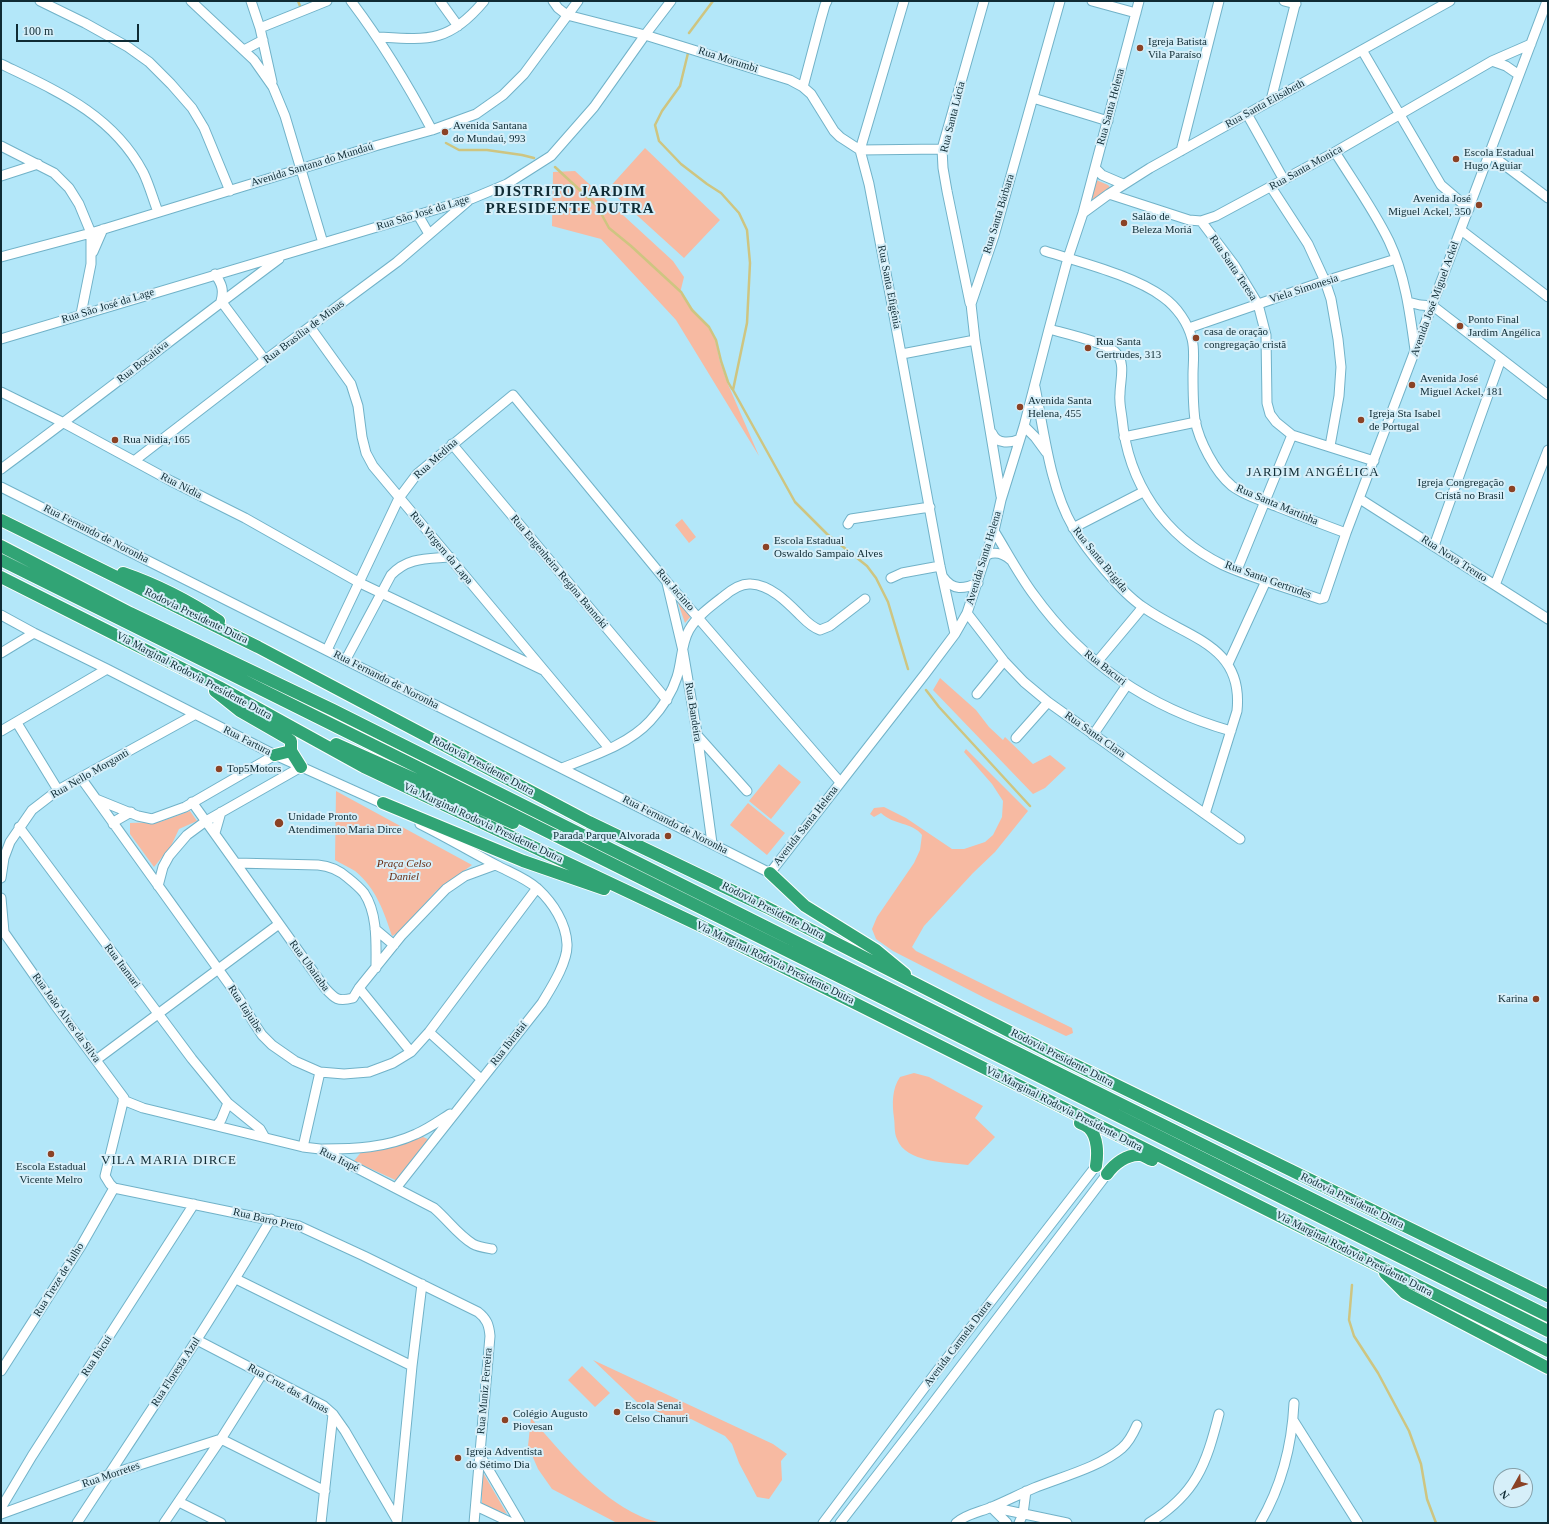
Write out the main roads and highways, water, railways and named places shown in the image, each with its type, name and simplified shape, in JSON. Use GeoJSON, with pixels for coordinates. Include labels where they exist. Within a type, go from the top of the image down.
{"type":"FeatureCollection","features":[{"type":"Feature","properties":{"kind":"highway","name":"Rodovia Presidente Dutra"},"geometry":{"type":"LineString","coordinates":[[1,520],[67,553],[163,588],[199,607],[258,647],[589,822],[766,907],[1057,1056],[1545,1294]]}},
{"type":"Feature","properties":{"kind":"highway","name":"Rodovia Presidente Dutra"},"geometry":{"type":"LineString","coordinates":[[1,546],[130,613],[333,710],[1548,1316]]}},
{"type":"Feature","properties":{"kind":"highway"},"geometry":{"type":"LineString","coordinates":[[1,560],[885,998],[1548,1331]]}},
{"type":"Feature","properties":{"kind":"highway","name":"Via Marginal Rodovia Presidente Dutra"},"geometry":{"type":"LineString","coordinates":[[1,577],[196,675],[364,767],[703,927],[1548,1351]]}},
{"type":"Feature","properties":{"kind":"highway"},"geometry":{"type":"LineString","coordinates":[[196,675],[240,711],[287,738],[291,742],[291,751],[301,767]]}},
{"type":"Feature","properties":{"kind":"highway"},"geometry":{"type":"LineString","coordinates":[[306,736],[321,738],[522,827],[537,826]]}},
{"type":"Feature","properties":{"kind":"highway"},"geometry":{"type":"LineString","coordinates":[[275,755],[291,751]]}},
{"type":"Feature","properties":{"kind":"highway"},"geometry":{"type":"LineString","coordinates":[[383,803],[523,861],[591,883],[676,922],[703,927]]}},
{"type":"Feature","properties":{"kind":"highway"},"geometry":{"type":"LineString","coordinates":[[770,872],[805,906],[876,950],[918,985]]}},
{"type":"Feature","properties":{"kind":"highway"},"geometry":{"type":"LineString","coordinates":[[1018,1086],[1033,1098],[1089,1128],[1097,1148],[1096,1166]]}},
{"type":"Feature","properties":{"kind":"highway"},"geometry":{"type":"LineString","coordinates":[[1107,1174],[1112,1166],[1121,1160],[1131,1156],[1141,1155],[1197,1183],[1223,1189]]}},
{"type":"Feature","properties":{"kind":"highway"},"geometry":{"type":"LineString","coordinates":[[1379,1267],[1405,1293],[1548,1368]]}},
{"type":"Feature","properties":{"kind":"waterway"},"geometry":{"type":"LineString","coordinates":[[298,1],[300,6]]}},
{"type":"Feature","properties":{"kind":"waterway"},"geometry":{"type":"LineString","coordinates":[[689,33],[713,1]]}},
{"type":"Feature","properties":{"kind":"waterway"},"geometry":{"type":"LineString","coordinates":[[688,53],[680,86],[662,111],[655,125],[659,141],[681,164],[721,193],[739,213],[747,230],[750,263],[747,323],[733,390],[795,502],[827,534],[867,566],[876,578],[888,602],[908,669]]}},
{"type":"Feature","properties":{"kind":"waterway"},"geometry":{"type":"LineString","coordinates":[[446,143],[459,150],[487,150],[534,158]]}},
{"type":"Feature","properties":{"kind":"waterway"},"geometry":{"type":"LineString","coordinates":[[555,167],[597,206],[609,228],[681,292],[692,310],[709,327],[716,340],[721,361],[732,389]]}},
{"type":"Feature","properties":{"kind":"waterway"},"geometry":{"type":"LineString","coordinates":[[926,690],[939,707],[1030,806]]}},
{"type":"Feature","properties":{"kind":"waterway"},"geometry":{"type":"LineString","coordinates":[[1352,1285],[1349,1320],[1354,1336],[1378,1373],[1409,1431],[1421,1464],[1427,1499],[1436,1523]]}},
{"type":"Feature","properties":{"kind":"place","name":"Igreja Batista Vila Paraíso"},"geometry":{"type":"Point","coordinates":[1140,48]}},
{"type":"Feature","properties":{"kind":"place","name":"Avenida Santana do Mundaú, 993"},"geometry":{"type":"Point","coordinates":[445,132]}},
{"type":"Feature","properties":{"kind":"place","name":"Escola Estadual Hugo Aguiar"},"geometry":{"type":"Point","coordinates":[1456,159]}},
{"type":"Feature","properties":{"kind":"place","name":"Avenida José Miguel Ackel, 350"},"geometry":{"type":"Point","coordinates":[1479,205]}},
{"type":"Feature","properties":{"kind":"place","name":"Salão de Beleza Moriá"},"geometry":{"type":"Point","coordinates":[1124,223]}},
{"type":"Feature","properties":{"kind":"place","name":"Ponto Final Jardim Angélica"},"geometry":{"type":"Point","coordinates":[1460,326]}},
{"type":"Feature","properties":{"kind":"place","name":"casa de oração congregação cristã"},"geometry":{"type":"Point","coordinates":[1196,338]}},
{"type":"Feature","properties":{"kind":"place","name":"Rua Santa Gertrudes, 313"},"geometry":{"type":"Point","coordinates":[1088,348]}},
{"type":"Feature","properties":{"kind":"place","name":"Avenida José Miguel Ackel, 181"},"geometry":{"type":"Point","coordinates":[1412,385]}},
{"type":"Feature","properties":{"kind":"place","name":"Avenida Santa Helena, 455"},"geometry":{"type":"Point","coordinates":[1020,407]}},
{"type":"Feature","properties":{"kind":"place","name":"Igreja Sta Isabel de Portugal"},"geometry":{"type":"Point","coordinates":[1361,420]}},
{"type":"Feature","properties":{"kind":"place","name":"Rua Nidia, 165"},"geometry":{"type":"Point","coordinates":[115,440]}},
{"type":"Feature","properties":{"kind":"place","name":"Igreja Congregação Cristã no Brasil"},"geometry":{"type":"Point","coordinates":[1512,489]}},
{"type":"Feature","properties":{"kind":"place","name":"Escola Estadual Oswaldo Sampaio Alves"},"geometry":{"type":"Point","coordinates":[766,547]}},
{"type":"Feature","properties":{"kind":"place","name":"Top5Motors"},"geometry":{"type":"Point","coordinates":[219,769]}},
{"type":"Feature","properties":{"kind":"place","name":"Unidade Pronto Atendimento Maria Dirce"},"geometry":{"type":"Point","coordinates":[279,823]}},
{"type":"Feature","properties":{"kind":"place","name":"Parada Parque Alvorada"},"geometry":{"type":"Point","coordinates":[668,836]}},
{"type":"Feature","properties":{"kind":"place","name":"Karina"},"geometry":{"type":"Point","coordinates":[1536,999]}},
{"type":"Feature","properties":{"kind":"place","name":"Escola Estadual Vicente Melro"},"geometry":{"type":"Point","coordinates":[51,1154]}},
{"type":"Feature","properties":{"kind":"place","name":"Escola Senai Celso Chanuri"},"geometry":{"type":"Point","coordinates":[617,1412]}},
{"type":"Feature","properties":{"kind":"place","name":"Colégio Augusto Piovesan"},"geometry":{"type":"Point","coordinates":[505,1420]}},
{"type":"Feature","properties":{"kind":"place","name":"Igreja Adventista do Sétimo Dia"},"geometry":{"type":"Point","coordinates":[458,1458]}},
{"type":"Feature","properties":{"kind":"district","name":"DISTRITO JARDIM PRESIDENTE DUTRA"},"geometry":{"type":"Point","coordinates":[570,200]}},
{"type":"Feature","properties":{"kind":"district","name":"JARDIM ANGÉLICA"},"geometry":{"type":"Point","coordinates":[1313,473]}},
{"type":"Feature","properties":{"kind":"district","name":"VILA MARIA DIRCE"},"geometry":{"type":"Point","coordinates":[169,1161]}},
{"type":"Feature","properties":{"kind":"park label","name":"Praça Celso Daniel"},"geometry":{"type":"Point","coordinates":[404,870]}}]}
